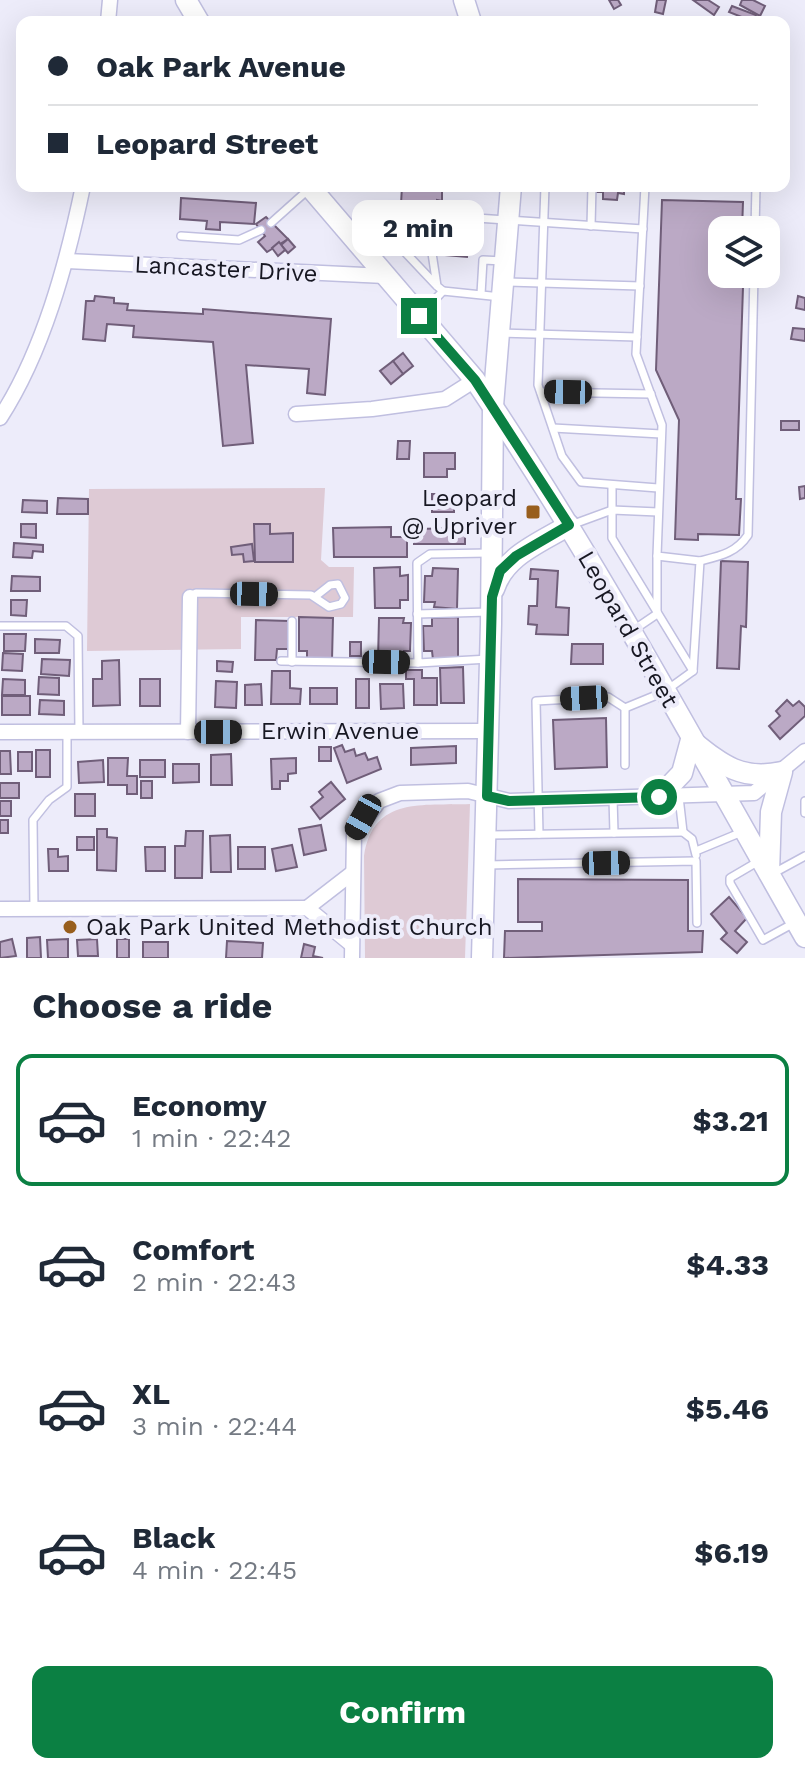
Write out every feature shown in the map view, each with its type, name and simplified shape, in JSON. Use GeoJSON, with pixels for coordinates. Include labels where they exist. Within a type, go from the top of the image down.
{"type":"FeatureCollection","features":[{"type":"Feature","properties":{"kind":"main road","name":"Leopard Street"},"geometry":{"type":"LineString","coordinates":[[316,192],[475,380],[493,406],[569,525],[801,930]]}},
{"type":"Feature","properties":{"kind":"main road"},"geometry":{"type":"LineString","coordinates":[[482,958],[492,604],[493,406],[511,192]]}},
{"type":"Feature","properties":{"kind":"main road"},"geometry":{"type":"LineString","coordinates":[[492,604],[500,571],[516,556],[569,525]]}},
{"type":"Feature","properties":{"kind":"main road"},"geometry":{"type":"LineString","coordinates":[[669,797],[682,773],[691,740],[741,775],[782,772],[771,812],[765,868]]}},
{"type":"Feature","properties":{"kind":"street"},"geometry":{"type":"LineString","coordinates":[[0,418],[16,395],[67,261],[82,192]]}},
{"type":"Feature","properties":{"kind":"street","name":"Lancaster Drive"},"geometry":{"type":"LineString","coordinates":[[67,261],[385,276]]}},
{"type":"Feature","properties":{"kind":"street"},"geometry":{"type":"LineString","coordinates":[[296,414],[372,409],[445,399],[475,380]]}},
{"type":"Feature","properties":{"kind":"street"},"geometry":{"type":"LineString","coordinates":[[188,732],[190,597]]}},
{"type":"Feature","properties":{"kind":"street","name":"Erwin Avenue"},"geometry":{"type":"LineString","coordinates":[[0,732],[488,731]]}},
{"type":"Feature","properties":{"kind":"street"},"geometry":{"type":"LineString","coordinates":[[351,951],[354,834],[363,817],[379,801],[400,793],[468,791],[509,801],[754,793],[805,751]]}},
{"type":"Feature","properties":{"kind":"street"},"geometry":{"type":"LineString","coordinates":[[0,909],[307,908],[351,874]]}},
{"type":"Feature","properties":{"kind":"street"},"geometry":{"type":"LineString","coordinates":[[307,908],[351,951]]}},
{"type":"Feature","properties":{"kind":"lane"},"geometry":{"type":"LineString","coordinates":[[271,223],[308,192]]}},
{"type":"Feature","properties":{"kind":"lane"},"geometry":{"type":"LineString","coordinates":[[545,192],[538,334],[541,392],[562,456],[581,482],[658,488]]}},
{"type":"Feature","properties":{"kind":"lane"},"geometry":{"type":"LineString","coordinates":[[591,226],[592,192]]}},
{"type":"Feature","properties":{"kind":"lane"},"geometry":{"type":"LineString","coordinates":[[645,192],[636,354],[661,434],[657,614]]}},
{"type":"Feature","properties":{"kind":"lane"},"geometry":{"type":"LineString","coordinates":[[755,216],[756,192]]}},
{"type":"Feature","properties":{"kind":"lane"},"geometry":{"type":"LineString","coordinates":[[346,230],[372,211],[643,229]]}},
{"type":"Feature","properties":{"kind":"lane"},"geometry":{"type":"LineString","coordinates":[[181,236],[239,240],[261,230]]}},
{"type":"Feature","properties":{"kind":"lane"},"geometry":{"type":"LineString","coordinates":[[419,316],[440,289],[430,240],[412,237],[402,249],[440,289],[481,294],[542,283],[640,286]]}},
{"type":"Feature","properties":{"kind":"lane"},"geometry":{"type":"LineString","coordinates":[[481,294],[483,260],[506,261]]}},
{"type":"Feature","properties":{"kind":"lane"},"geometry":{"type":"LineString","coordinates":[[657,556],[700,561],[728,554],[741,546],[748,535],[754,288]]}},
{"type":"Feature","properties":{"kind":"lane"},"geometry":{"type":"LineString","coordinates":[[500,333],[637,337]]}},
{"type":"Feature","properties":{"kind":"lane"},"geometry":{"type":"LineString","coordinates":[[541,392],[651,394]]}},
{"type":"Feature","properties":{"kind":"lane"},"geometry":{"type":"LineString","coordinates":[[553,428],[661,434]]}},
{"type":"Feature","properties":{"kind":"lane"},"geometry":{"type":"LineString","coordinates":[[612,485],[612,538],[693,671]]}},
{"type":"Feature","properties":{"kind":"lane"},"geometry":{"type":"LineString","coordinates":[[569,525],[612,510],[658,512]]}},
{"type":"Feature","properties":{"kind":"lane"},"geometry":{"type":"LineString","coordinates":[[418,663],[417,563],[430,554],[492,553]]}},
{"type":"Feature","properties":{"kind":"lane"},"geometry":{"type":"LineString","coordinates":[[693,671],[700,561]]}},
{"type":"Feature","properties":{"kind":"lane"},"geometry":{"type":"LineString","coordinates":[[190,597],[196,593],[316,596]]}},
{"type":"Feature","properties":{"kind":"lane"},"geometry":{"type":"LineString","coordinates":[[417,614],[492,604]]}},
{"type":"Feature","properties":{"kind":"lane"},"geometry":{"type":"LineString","coordinates":[[630,633],[657,614]]}},
{"type":"Feature","properties":{"kind":"lane"},"geometry":{"type":"LineString","coordinates":[[292,621],[292,662]]}},
{"type":"Feature","properties":{"kind":"lane"},"geometry":{"type":"LineString","coordinates":[[0,626],[66,626],[78,636],[67,787],[49,800],[33,820],[34,909]]}},
{"type":"Feature","properties":{"kind":"lane"},"geometry":{"type":"LineString","coordinates":[[281,661],[418,663],[490,659]]}},
{"type":"Feature","properties":{"kind":"lane"},"geometry":{"type":"LineString","coordinates":[[625,708],[664,692],[693,671]]}},
{"type":"Feature","properties":{"kind":"lane"},"geometry":{"type":"LineString","coordinates":[[539,834],[536,701],[608,697],[625,708]]}},
{"type":"Feature","properties":{"kind":"lane"},"geometry":{"type":"LineString","coordinates":[[625,708],[625,765]]}},
{"type":"Feature","properties":{"kind":"lane"},"geometry":{"type":"LineString","coordinates":[[669,797],[683,832],[692,839],[696,851],[697,923]]}},
{"type":"Feature","properties":{"kind":"lane"},"geometry":{"type":"LineString","coordinates":[[613,798],[614,833]]}},
{"type":"Feature","properties":{"kind":"lane"},"geometry":{"type":"LineString","coordinates":[[805,801],[805,813]]}},
{"type":"Feature","properties":{"kind":"lane"},"geometry":{"type":"LineString","coordinates":[[696,851],[743,831]]}},
{"type":"Feature","properties":{"kind":"lane"},"geometry":{"type":"LineString","coordinates":[[486,835],[683,832]]}},
{"type":"Feature","properties":{"kind":"lane"},"geometry":{"type":"LineString","coordinates":[[801,930],[763,940],[729,880],[805,856]]}},
{"type":"Feature","properties":{"kind":"lane"},"geometry":{"type":"LineString","coordinates":[[484,865],[696,861]]}},
{"type":"Feature","properties":{"kind":"shaded area"},"geometry":{"type":"Polygon","coordinates":[[[325,488],[321,560],[329,567],[354,567],[353,617],[241,617],[241,649],[87,651],[89,489],[325,488]]]}},
{"type":"Feature","properties":{"kind":"shaded area"},"geometry":{"type":"Polygon","coordinates":[[[470,804],[465,958],[365,958],[364,856],[369,837],[378,823],[403,808],[470,804]]]}},
{"type":"Feature","properties":{"kind":"building"},"geometry":{"type":"Polygon","coordinates":[[[609,0],[618,0],[621,5],[614,9],[609,0]]]}},
{"type":"Feature","properties":{"kind":"building"},"geometry":{"type":"Polygon","coordinates":[[[657,0],[666,0],[663,14],[655,12],[657,0]]]}},
{"type":"Feature","properties":{"kind":"building"},"geometry":{"type":"Polygon","coordinates":[[[693,0],[708,0],[719,7],[714,15],[693,0]]]}},
{"type":"Feature","properties":{"kind":"building"},"geometry":{"type":"Polygon","coordinates":[[[742,0],[753,0],[765,6],[760,16],[740,5],[742,0]]]}},
{"type":"Feature","properties":{"kind":"building"},"geometry":{"type":"Polygon","coordinates":[[[732,6],[756,15],[739,16],[729,12],[732,6]]]}},
{"type":"Feature","properties":{"kind":"building"},"geometry":{"type":"Polygon","coordinates":[[[402,192],[442,192],[442,201],[437,200],[437,207],[401,204],[402,192]]]}},
{"type":"Feature","properties":{"kind":"building"},"geometry":{"type":"Polygon","coordinates":[[[603,192],[624,192],[618,193],[617,200],[603,199],[603,192]]]}},
{"type":"Feature","properties":{"kind":"building"},"geometry":{"type":"Polygon","coordinates":[[[181,198],[256,203],[254,224],[220,222],[220,230],[206,229],[207,221],[180,219],[181,198]]]}},
{"type":"Feature","properties":{"kind":"building"},"geometry":{"type":"Polygon","coordinates":[[[662,200],[743,202],[742,216],[708,216],[708,288],[743,288],[736,499],[741,499],[739,535],[698,534],[698,540],[675,539],[679,420],[656,370],[662,200]]]}},
{"type":"Feature","properties":{"kind":"building"},"geometry":{"type":"Polygon","coordinates":[[[266,217],[288,239],[267,252],[258,242],[265,236],[256,224],[266,217]]]}},
{"type":"Feature","properties":{"kind":"building"},"geometry":{"type":"Polygon","coordinates":[[[435,237],[469,240],[467,257],[434,254],[435,237]]]}},
{"type":"Feature","properties":{"kind":"building"},"geometry":{"type":"Polygon","coordinates":[[[288,239],[295,247],[288,253],[281,245],[288,239]]]}},
{"type":"Feature","properties":{"kind":"building"},"geometry":{"type":"Polygon","coordinates":[[[279,242],[285,250],[278,256],[272,248],[279,242]]]}},
{"type":"Feature","properties":{"kind":"building"},"geometry":{"type":"Polygon","coordinates":[[[95,296],[114,298],[114,303],[128,304],[127,310],[203,314],[203,309],[331,319],[325,395],[307,393],[309,369],[246,365],[253,443],[223,446],[213,342],[133,337],[134,326],[107,324],[105,341],[83,339],[86,301],[94,301],[95,296]]]}},
{"type":"Feature","properties":{"kind":"building"},"geometry":{"type":"Polygon","coordinates":[[[798,296],[805,298],[805,310],[796,308],[798,296]]]}},
{"type":"Feature","properties":{"kind":"building"},"geometry":{"type":"Polygon","coordinates":[[[793,328],[805,329],[805,341],[791,339],[793,328]]]}},
{"type":"Feature","properties":{"kind":"building"},"geometry":{"type":"Polygon","coordinates":[[[403,353],[413,366],[403,374],[393,361],[403,353]]]}},
{"type":"Feature","properties":{"kind":"building"},"geometry":{"type":"Polygon","coordinates":[[[393,361],[403,374],[391,384],[380,371],[393,361]]]}},
{"type":"Feature","properties":{"kind":"building"},"geometry":{"type":"Polygon","coordinates":[[[781,421],[799,421],[799,430],[781,430],[781,421]]]}},
{"type":"Feature","properties":{"kind":"building"},"geometry":{"type":"Polygon","coordinates":[[[398,441],[410,441],[409,459],[397,459],[398,441]]]}},
{"type":"Feature","properties":{"kind":"building"},"geometry":{"type":"Polygon","coordinates":[[[424,453],[455,453],[455,469],[447,469],[447,477],[424,477],[424,453]]]}},
{"type":"Feature","properties":{"kind":"building"},"geometry":{"type":"Polygon","coordinates":[[[805,486],[805,498],[800,499],[799,487],[805,486]]]}},
{"type":"Feature","properties":{"kind":"building"},"geometry":{"type":"Polygon","coordinates":[[[432,494],[454,494],[454,512],[432,512],[432,494]]]}},
{"type":"Feature","properties":{"kind":"building"},"geometry":{"type":"Polygon","coordinates":[[[58,498],[88,499],[88,514],[57,514],[58,498]]]}},
{"type":"Feature","properties":{"kind":"building"},"geometry":{"type":"Polygon","coordinates":[[[23,500],[47,501],[47,513],[22,512],[23,500]]]}},
{"type":"Feature","properties":{"kind":"building"},"geometry":{"type":"Polygon","coordinates":[[[21,524],[36,524],[36,538],[21,537],[21,524]]]}},
{"type":"Feature","properties":{"kind":"building"},"geometry":{"type":"Polygon","coordinates":[[[254,524],[270,524],[270,534],[293,533],[293,562],[255,562],[254,524]]]}},
{"type":"Feature","properties":{"kind":"building"},"geometry":{"type":"Polygon","coordinates":[[[391,527],[391,537],[407,537],[407,557],[334,557],[333,528],[391,527]]]}},
{"type":"Feature","properties":{"kind":"building"},"geometry":{"type":"Polygon","coordinates":[[[465,528],[465,544],[414,544],[414,529],[465,528]]]}},
{"type":"Feature","properties":{"kind":"building"},"geometry":{"type":"Polygon","coordinates":[[[14,543],[43,545],[43,552],[33,551],[32,558],[13,557],[14,543]]]}},
{"type":"Feature","properties":{"kind":"building"},"geometry":{"type":"Polygon","coordinates":[[[252,544],[254,561],[244,562],[243,554],[232,555],[231,547],[252,544]]]}},
{"type":"Feature","properties":{"kind":"building"},"geometry":{"type":"Polygon","coordinates":[[[721,561],[748,562],[746,627],[741,626],[739,669],[717,668],[721,561]]]}},
{"type":"Feature","properties":{"kind":"building"},"geometry":{"type":"Polygon","coordinates":[[[400,567],[400,576],[408,575],[408,600],[400,600],[400,608],[375,608],[374,568],[400,567]]]}},
{"type":"Feature","properties":{"kind":"building"},"geometry":{"type":"Polygon","coordinates":[[[433,568],[458,569],[457,609],[434,607],[435,602],[424,602],[425,576],[432,576],[433,568]]]}},
{"type":"Feature","properties":{"kind":"building"},"geometry":{"type":"Polygon","coordinates":[[[531,569],[558,571],[556,607],[569,608],[568,635],[536,634],[537,625],[528,624],[529,606],[537,606],[538,579],[530,579],[531,569]]]}},
{"type":"Feature","properties":{"kind":"building"},"geometry":{"type":"Polygon","coordinates":[[[12,576],[40,577],[40,591],[11,591],[12,576]]]}},
{"type":"Feature","properties":{"kind":"building"},"geometry":{"type":"Polygon","coordinates":[[[11,600],[27,600],[26,616],[11,615],[11,600]]]}},
{"type":"Feature","properties":{"kind":"building"},"geometry":{"type":"Polygon","coordinates":[[[299,617],[333,618],[332,660],[307,660],[307,651],[299,651],[299,617]]]}},
{"type":"Feature","properties":{"kind":"building"},"geometry":{"type":"Polygon","coordinates":[[[458,617],[458,659],[433,660],[432,651],[424,651],[423,626],[432,626],[432,618],[458,617]]]}},
{"type":"Feature","properties":{"kind":"building"},"geometry":{"type":"Polygon","coordinates":[[[379,618],[404,618],[403,623],[411,623],[410,651],[404,651],[404,660],[378,660],[379,618]]]}},
{"type":"Feature","properties":{"kind":"building"},"geometry":{"type":"Polygon","coordinates":[[[256,620],[289,621],[288,649],[277,649],[276,660],[255,660],[256,620]]]}},
{"type":"Feature","properties":{"kind":"building"},"geometry":{"type":"Polygon","coordinates":[[[4,634],[26,634],[25,651],[4,651],[4,634]]]}},
{"type":"Feature","properties":{"kind":"building"},"geometry":{"type":"Polygon","coordinates":[[[35,639],[60,640],[59,653],[35,653],[35,639]]]}},
{"type":"Feature","properties":{"kind":"building"},"geometry":{"type":"Polygon","coordinates":[[[350,642],[361,642],[361,656],[350,656],[350,642]]]}},
{"type":"Feature","properties":{"kind":"building"},"geometry":{"type":"Polygon","coordinates":[[[572,644],[603,644],[603,664],[571,664],[572,644]]]}},
{"type":"Feature","properties":{"kind":"building"},"geometry":{"type":"Polygon","coordinates":[[[3,653],[23,654],[22,671],[2,670],[3,653]]]}},
{"type":"Feature","properties":{"kind":"building"},"geometry":{"type":"Polygon","coordinates":[[[42,659],[70,660],[69,676],[41,674],[42,659]]]}},
{"type":"Feature","properties":{"kind":"building"},"geometry":{"type":"Polygon","coordinates":[[[119,660],[120,705],[93,706],[93,679],[102,679],[102,661],[119,660]]]}},
{"type":"Feature","properties":{"kind":"building"},"geometry":{"type":"Polygon","coordinates":[[[217,661],[233,662],[232,672],[217,671],[217,661]]]}},
{"type":"Feature","properties":{"kind":"building"},"geometry":{"type":"Polygon","coordinates":[[[463,667],[464,703],[441,703],[440,668],[463,667]]]}},
{"type":"Feature","properties":{"kind":"building"},"geometry":{"type":"Polygon","coordinates":[[[406,670],[422,670],[422,678],[437,678],[437,705],[414,705],[414,679],[406,679],[406,670]]]}},
{"type":"Feature","properties":{"kind":"building"},"geometry":{"type":"Polygon","coordinates":[[[272,671],[290,671],[290,688],[301,689],[300,704],[271,704],[272,671]]]}},
{"type":"Feature","properties":{"kind":"building"},"geometry":{"type":"Polygon","coordinates":[[[39,677],[59,678],[59,695],[38,694],[39,677]]]}},
{"type":"Feature","properties":{"kind":"building"},"geometry":{"type":"Polygon","coordinates":[[[3,679],[25,680],[25,695],[2,695],[3,679]]]}},
{"type":"Feature","properties":{"kind":"building"},"geometry":{"type":"Polygon","coordinates":[[[140,679],[160,679],[160,706],[140,706],[140,679]]]}},
{"type":"Feature","properties":{"kind":"building"},"geometry":{"type":"Polygon","coordinates":[[[356,679],[369,679],[369,708],[356,708],[356,679]]]}},
{"type":"Feature","properties":{"kind":"building"},"geometry":{"type":"Polygon","coordinates":[[[216,681],[237,682],[236,708],[215,707],[216,681]]]}},
{"type":"Feature","properties":{"kind":"building"},"geometry":{"type":"Polygon","coordinates":[[[261,684],[262,705],[245,705],[245,685],[261,684]]]}},
{"type":"Feature","properties":{"kind":"building"},"geometry":{"type":"Polygon","coordinates":[[[380,684],[403,684],[404,708],[381,709],[380,684]]]}},
{"type":"Feature","properties":{"kind":"building"},"geometry":{"type":"Polygon","coordinates":[[[310,688],[337,688],[337,704],[310,704],[310,688]]]}},
{"type":"Feature","properties":{"kind":"building"},"geometry":{"type":"Polygon","coordinates":[[[2,696],[30,696],[30,715],[2,715],[2,696]]]}},
{"type":"Feature","properties":{"kind":"building"},"geometry":{"type":"Polygon","coordinates":[[[40,700],[64,701],[64,715],[39,714],[40,700]]]}},
{"type":"Feature","properties":{"kind":"building"},"geometry":{"type":"Polygon","coordinates":[[[787,700],[793,706],[799,701],[805,707],[805,716],[780,739],[769,726],[780,716],[776,711],[787,700]]]}},
{"type":"Feature","properties":{"kind":"building"},"geometry":{"type":"Polygon","coordinates":[[[606,718],[607,767],[555,769],[553,720],[606,718]]]}},
{"type":"Feature","properties":{"kind":"building"},"geometry":{"type":"Polygon","coordinates":[[[342,745],[345,752],[354,749],[356,756],[365,753],[368,760],[377,757],[381,769],[347,783],[334,748],[342,745]]]}},
{"type":"Feature","properties":{"kind":"building"},"geometry":{"type":"Polygon","coordinates":[[[456,746],[456,763],[411,765],[411,748],[456,746]]]}},
{"type":"Feature","properties":{"kind":"building"},"geometry":{"type":"Polygon","coordinates":[[[319,747],[331,747],[331,761],[319,761],[319,747]]]}},
{"type":"Feature","properties":{"kind":"building"},"geometry":{"type":"Polygon","coordinates":[[[36,750],[50,750],[50,777],[36,777],[36,750]]]}},
{"type":"Feature","properties":{"kind":"building"},"geometry":{"type":"Polygon","coordinates":[[[0,751],[10,751],[11,774],[0,774],[0,751]]]}},
{"type":"Feature","properties":{"kind":"building"},"geometry":{"type":"Polygon","coordinates":[[[18,752],[32,752],[32,771],[18,771],[18,752]]]}},
{"type":"Feature","properties":{"kind":"building"},"geometry":{"type":"Polygon","coordinates":[[[231,754],[232,785],[211,785],[211,755],[231,754]]]}},
{"type":"Feature","properties":{"kind":"building"},"geometry":{"type":"Polygon","coordinates":[[[108,758],[128,758],[127,776],[137,776],[137,794],[127,794],[127,785],[108,785],[108,758]]]}},
{"type":"Feature","properties":{"kind":"building"},"geometry":{"type":"Polygon","coordinates":[[[296,758],[296,773],[288,774],[288,781],[280,781],[280,789],[272,789],[271,759],[296,758]]]}},
{"type":"Feature","properties":{"kind":"building"},"geometry":{"type":"Polygon","coordinates":[[[103,760],[104,782],[79,783],[78,762],[103,760]]]}},
{"type":"Feature","properties":{"kind":"building"},"geometry":{"type":"Polygon","coordinates":[[[140,760],[165,760],[165,777],[140,777],[140,760]]]}},
{"type":"Feature","properties":{"kind":"building"},"geometry":{"type":"Polygon","coordinates":[[[173,764],[199,764],[199,782],[173,783],[173,764]]]}},
{"type":"Feature","properties":{"kind":"building"},"geometry":{"type":"Polygon","coordinates":[[[141,781],[152,781],[152,798],[141,798],[141,781]]]}},
{"type":"Feature","properties":{"kind":"building"},"geometry":{"type":"Polygon","coordinates":[[[331,782],[345,799],[320,819],[311,807],[323,797],[319,792],[331,782]]]}},
{"type":"Feature","properties":{"kind":"building"},"geometry":{"type":"Polygon","coordinates":[[[0,783],[19,783],[19,798],[0,798],[0,783]]]}},
{"type":"Feature","properties":{"kind":"building"},"geometry":{"type":"Polygon","coordinates":[[[75,794],[95,794],[95,816],[75,816],[75,794]]]}},
{"type":"Feature","properties":{"kind":"building"},"geometry":{"type":"Polygon","coordinates":[[[0,801],[11,801],[11,816],[0,816],[0,801]]]}},
{"type":"Feature","properties":{"kind":"building"},"geometry":{"type":"Polygon","coordinates":[[[0,820],[8,820],[8,833],[0,833],[0,820]]]}},
{"type":"Feature","properties":{"kind":"building"},"geometry":{"type":"Polygon","coordinates":[[[321,825],[326,850],[304,855],[299,829],[321,825]]]}},
{"type":"Feature","properties":{"kind":"building"},"geometry":{"type":"Polygon","coordinates":[[[97,829],[107,829],[107,837],[117,838],[116,871],[97,870],[97,829]]]}},
{"type":"Feature","properties":{"kind":"building"},"geometry":{"type":"Polygon","coordinates":[[[186,831],[203,831],[202,878],[175,878],[175,846],[185,846],[186,831]]]}},
{"type":"Feature","properties":{"kind":"building"},"geometry":{"type":"Polygon","coordinates":[[[230,835],[231,872],[211,872],[210,836],[230,835]]]}},
{"type":"Feature","properties":{"kind":"building"},"geometry":{"type":"Polygon","coordinates":[[[77,837],[94,837],[94,850],[77,850],[77,837]]]}},
{"type":"Feature","properties":{"kind":"building"},"geometry":{"type":"Polygon","coordinates":[[[292,845],[297,867],[276,871],[272,849],[292,845]]]}},
{"type":"Feature","properties":{"kind":"building"},"geometry":{"type":"Polygon","coordinates":[[[145,847],[165,847],[165,871],[146,871],[145,847]]]}},
{"type":"Feature","properties":{"kind":"building"},"geometry":{"type":"Polygon","coordinates":[[[238,847],[265,847],[265,869],[238,869],[238,847]]]}},
{"type":"Feature","properties":{"kind":"building"},"geometry":{"type":"Polygon","coordinates":[[[48,849],[58,849],[58,857],[68,856],[68,871],[49,871],[48,849]]]}},
{"type":"Feature","properties":{"kind":"building"},"geometry":{"type":"Polygon","coordinates":[[[518,879],[688,880],[688,931],[703,931],[702,952],[504,958],[505,931],[542,931],[542,922],[518,922],[518,879]]]}},
{"type":"Feature","properties":{"kind":"building"},"geometry":{"type":"Polygon","coordinates":[[[729,897],[747,918],[735,931],[747,942],[737,953],[721,939],[727,933],[711,914],[729,897]]]}},
{"type":"Feature","properties":{"kind":"building"},"geometry":{"type":"Polygon","coordinates":[[[40,937],[41,958],[27,958],[27,938],[40,937]]]}},
{"type":"Feature","properties":{"kind":"building"},"geometry":{"type":"Polygon","coordinates":[[[12,939],[16,956],[0,958],[0,942],[12,939]]]}},
{"type":"Feature","properties":{"kind":"building"},"geometry":{"type":"Polygon","coordinates":[[[68,939],[68,958],[48,958],[47,940],[68,939]]]}},
{"type":"Feature","properties":{"kind":"building"},"geometry":{"type":"Polygon","coordinates":[[[97,939],[98,956],[78,956],[77,940],[97,939]]]}},
{"type":"Feature","properties":{"kind":"building"},"geometry":{"type":"Polygon","coordinates":[[[117,939],[129,939],[129,958],[117,958],[117,939]]]}},
{"type":"Feature","properties":{"kind":"building"},"geometry":{"type":"Polygon","coordinates":[[[227,941],[263,943],[262,958],[226,958],[227,941]]]}},
{"type":"Feature","properties":{"kind":"building"},"geometry":{"type":"Polygon","coordinates":[[[143,942],[168,942],[168,958],[143,958],[143,942]]]}},
{"type":"Feature","properties":{"kind":"building"},"geometry":{"type":"Polygon","coordinates":[[[304,944],[315,947],[313,956],[323,958],[301,958],[304,944]]]}},
{"type":"Feature","properties":{"kind":"place","name":"Leopard @ Upriver"},"geometry":{"type":"Point","coordinates":[533,512]}},
{"type":"Feature","properties":{"kind":"place","name":"Oak Park United Methodist Church"},"geometry":{"type":"Point","coordinates":[70,927]}},
{"type":"Feature","properties":{"kind":"route"},"geometry":{"type":"LineString","coordinates":[[419,316],[475,380],[569,525],[516,556],[500,571],[492,597],[487,796],[509,801],[659,797]]}}]}
